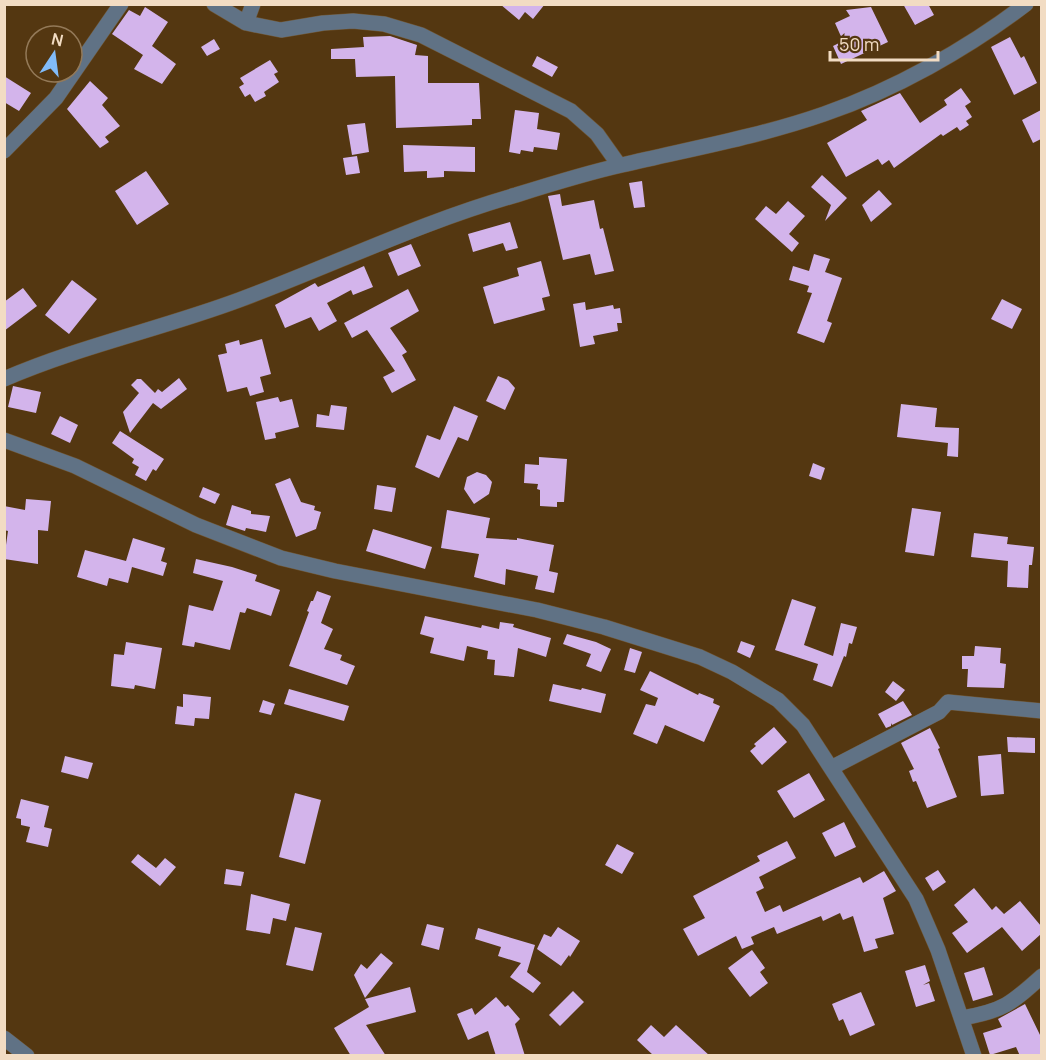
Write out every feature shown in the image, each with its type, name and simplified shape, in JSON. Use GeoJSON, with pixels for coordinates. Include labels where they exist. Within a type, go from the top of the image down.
{"type":"FeatureCollection","features":[{"type":"Feature","properties":{"kind":"street"},"geometry":{"type":"LineString","coordinates":[[4,151],[56,98],[121,4]]}},
{"type":"Feature","properties":{"kind":"street"},"geometry":{"type":"LineString","coordinates":[[214,4],[246,23],[280,30],[353,21],[384,24],[421,34],[571,111],[597,134],[619,165]]}},
{"type":"Feature","properties":{"kind":"street"},"geometry":{"type":"LineString","coordinates":[[246,23],[253,4]]}},
{"type":"Feature","properties":{"kind":"street"},"geometry":{"type":"LineString","coordinates":[[4,379],[91,347],[236,301],[433,222],[507,197],[619,165],[784,126],[824,114],[876,94],[928,67],[1026,4]]}},
{"type":"Feature","properties":{"kind":"street"},"geometry":{"type":"LineString","coordinates":[[4,440],[75,466],[196,525],[281,558],[335,571],[537,610],[604,627],[700,657],[732,672],[778,700],[803,725],[916,899],[938,950],[974,1056]]}},
{"type":"Feature","properties":{"kind":"street"},"geometry":{"type":"LineString","coordinates":[[831,768],[939,712],[948,702],[1041,711]]}},
{"type":"Feature","properties":{"kind":"street"},"geometry":{"type":"LineString","coordinates":[[962,1018],[985,1014],[1008,1005],[1041,976]]}},
{"type":"Feature","properties":{"kind":"street"},"geometry":{"type":"LineString","coordinates":[[4,1038],[27,1056]]}},
{"type":"Feature","properties":{"kind":"building"},"geometry":{"type":"Polygon","coordinates":[[[500,4],[545,4],[533,19],[525,12],[519,20],[500,4]]]}},
{"type":"Feature","properties":{"kind":"building"},"geometry":{"type":"Polygon","coordinates":[[[903,4],[928,4],[934,15],[915,25],[903,4]]]}},
{"type":"Feature","properties":{"kind":"building"},"geometry":{"type":"Polygon","coordinates":[[[145,7],[168,22],[152,46],[176,64],[162,84],[134,69],[143,55],[112,34],[129,10],[140,16],[145,7]]]}},
{"type":"Feature","properties":{"kind":"building"},"geometry":{"type":"Polygon","coordinates":[[[871,7],[888,42],[841,64],[833,46],[843,41],[835,23],[850,16],[846,10],[871,7]]]}},
{"type":"Feature","properties":{"kind":"building"},"geometry":{"type":"Polygon","coordinates":[[[390,36],[417,45],[415,55],[428,56],[428,83],[479,83],[481,119],[472,119],[472,125],[396,128],[395,76],[356,77],[355,59],[331,59],[331,49],[364,47],[363,37],[390,36]]]}},
{"type":"Feature","properties":{"kind":"building"},"geometry":{"type":"Polygon","coordinates":[[[1010,37],[1021,58],[1024,56],[1037,83],[1014,95],[991,47],[1010,37]]]}},
{"type":"Feature","properties":{"kind":"building"},"geometry":{"type":"Polygon","coordinates":[[[214,39],[220,49],[207,56],[201,47],[214,39]]]}},
{"type":"Feature","properties":{"kind":"building"},"geometry":{"type":"Polygon","coordinates":[[[537,56],[558,67],[552,77],[532,66],[537,56]]]}},
{"type":"Feature","properties":{"kind":"building"},"geometry":{"type":"Polygon","coordinates":[[[270,60],[278,72],[274,74],[279,82],[264,92],[266,96],[255,102],[250,94],[245,97],[239,87],[244,84],[240,78],[270,60]]]}},
{"type":"Feature","properties":{"kind":"building"},"geometry":{"type":"Polygon","coordinates":[[[4,76],[31,93],[19,111],[4,102],[4,76]]]}},
{"type":"Feature","properties":{"kind":"building"},"geometry":{"type":"Polygon","coordinates":[[[90,81],[108,98],[102,105],[120,126],[105,137],[109,142],[100,148],[67,109],[90,81]]]}},
{"type":"Feature","properties":{"kind":"building"},"geometry":{"type":"Polygon","coordinates":[[[961,88],[971,102],[965,106],[972,117],[966,121],[969,125],[960,131],[957,127],[943,136],[941,134],[894,168],[889,160],[882,165],[878,159],[846,177],[827,143],[867,120],[861,111],[900,93],[920,123],[947,105],[944,100],[961,88]]]}},
{"type":"Feature","properties":{"kind":"building"},"geometry":{"type":"Polygon","coordinates":[[[515,110],[539,113],[537,129],[560,133],[557,150],[534,147],[533,152],[521,150],[520,154],[509,152],[515,110]]]}},
{"type":"Feature","properties":{"kind":"building"},"geometry":{"type":"Polygon","coordinates":[[[1041,110],[1041,139],[1033,143],[1022,120],[1041,110]]]}},
{"type":"Feature","properties":{"kind":"building"},"geometry":{"type":"Polygon","coordinates":[[[365,123],[369,152],[352,155],[347,125],[365,123]]]}},
{"type":"Feature","properties":{"kind":"building"},"geometry":{"type":"Polygon","coordinates":[[[403,145],[475,147],[475,172],[444,171],[444,177],[427,178],[427,171],[404,172],[403,145]]]}},
{"type":"Feature","properties":{"kind":"building"},"geometry":{"type":"Polygon","coordinates":[[[357,156],[360,173],[346,175],[343,158],[357,156]]]}},
{"type":"Feature","properties":{"kind":"building"},"geometry":{"type":"Polygon","coordinates":[[[146,171],[169,204],[137,225],[115,191],[146,171]]]}},
{"type":"Feature","properties":{"kind":"building"},"geometry":{"type":"Polygon","coordinates":[[[822,175],[847,198],[825,221],[831,205],[811,187],[822,175]]]}},
{"type":"Feature","properties":{"kind":"building"},"geometry":{"type":"Polygon","coordinates":[[[642,181],[645,207],[634,208],[629,183],[642,181]]]}},
{"type":"Feature","properties":{"kind":"building"},"geometry":{"type":"Polygon","coordinates":[[[879,190],[892,204],[871,222],[862,205],[879,190]]]}},
{"type":"Feature","properties":{"kind":"building"},"geometry":{"type":"Polygon","coordinates":[[[560,194],[562,206],[594,200],[600,229],[603,228],[614,271],[595,275],[590,254],[563,260],[548,196],[560,194]]]}},
{"type":"Feature","properties":{"kind":"building"},"geometry":{"type":"Polygon","coordinates":[[[788,201],[805,216],[789,234],[799,243],[792,252],[755,219],[766,206],[776,214],[788,201]]]}},
{"type":"Feature","properties":{"kind":"building"},"geometry":{"type":"Polygon","coordinates":[[[510,222],[518,248],[506,251],[503,243],[473,252],[468,234],[510,222]]]}},
{"type":"Feature","properties":{"kind":"building"},"geometry":{"type":"Polygon","coordinates":[[[411,244],[421,266],[398,276],[388,253],[411,244]]]}},
{"type":"Feature","properties":{"kind":"building"},"geometry":{"type":"Polygon","coordinates":[[[814,254],[830,259],[825,272],[842,278],[827,321],[832,323],[824,343],[797,333],[812,293],[807,292],[809,286],[789,280],[793,266],[809,271],[814,254]]]}},
{"type":"Feature","properties":{"kind":"building"},"geometry":{"type":"Polygon","coordinates":[[[541,261],[550,296],[542,298],[545,310],[494,324],[483,287],[519,276],[517,268],[541,261]]]}},
{"type":"Feature","properties":{"kind":"building"},"geometry":{"type":"Polygon","coordinates":[[[364,266],[373,287],[353,295],[351,290],[327,303],[337,321],[319,331],[311,317],[285,328],[275,305],[315,283],[318,287],[364,266]]]}},
{"type":"Feature","properties":{"kind":"building"},"geometry":{"type":"Polygon","coordinates":[[[72,280],[97,299],[69,334],[45,315],[72,280]]]}},
{"type":"Feature","properties":{"kind":"building"},"geometry":{"type":"Polygon","coordinates":[[[23,288],[37,306],[4,331],[4,302],[23,288]]]}},
{"type":"Feature","properties":{"kind":"building"},"geometry":{"type":"Polygon","coordinates":[[[408,289],[419,311],[390,328],[407,352],[402,355],[416,380],[392,393],[383,377],[395,371],[367,330],[352,338],[344,323],[408,289]]]}},
{"type":"Feature","properties":{"kind":"building"},"geometry":{"type":"Polygon","coordinates":[[[1002,299],[1022,309],[1012,329],[991,319],[1002,299]]]}},
{"type":"Feature","properties":{"kind":"building"},"geometry":{"type":"Polygon","coordinates":[[[585,302],[586,310],[613,305],[614,309],[620,308],[622,323],[617,323],[618,331],[593,336],[595,344],[580,347],[573,304],[585,302]]]}},
{"type":"Feature","properties":{"kind":"building"},"geometry":{"type":"Polygon","coordinates":[[[262,339],[271,374],[260,377],[264,392],[250,396],[247,387],[227,392],[218,355],[227,353],[225,344],[239,340],[240,345],[262,339]]]}},
{"type":"Feature","properties":{"kind":"building"},"geometry":{"type":"Polygon","coordinates":[[[498,376],[508,380],[515,388],[505,410],[486,401],[498,376]]]}},
{"type":"Feature","properties":{"kind":"building"},"geometry":{"type":"Polygon","coordinates":[[[179,378],[187,389],[161,409],[153,403],[130,433],[123,412],[139,393],[131,385],[137,379],[141,379],[155,393],[158,389],[162,392],[179,378]]]}},
{"type":"Feature","properties":{"kind":"building"},"geometry":{"type":"Polygon","coordinates":[[[13,386],[41,392],[36,413],[8,407],[13,386]]]}},
{"type":"Feature","properties":{"kind":"building"},"geometry":{"type":"Polygon","coordinates":[[[278,397],[280,402],[292,399],[299,427],[275,433],[276,438],[265,440],[256,402],[278,397]]]}},
{"type":"Feature","properties":{"kind":"building"},"geometry":{"type":"Polygon","coordinates":[[[901,404],[937,408],[935,427],[959,428],[958,457],[947,456],[948,443],[897,437],[901,404]]]}},
{"type":"Feature","properties":{"kind":"building"},"geometry":{"type":"Polygon","coordinates":[[[331,405],[347,407],[344,430],[316,427],[317,414],[329,416],[331,405]]]}},
{"type":"Feature","properties":{"kind":"building"},"geometry":{"type":"Polygon","coordinates":[[[454,406],[478,416],[468,441],[458,437],[439,478],[415,467],[427,435],[440,440],[454,406]]]}},
{"type":"Feature","properties":{"kind":"building"},"geometry":{"type":"Polygon","coordinates":[[[60,416],[78,425],[70,443],[51,434],[60,416]]]}},
{"type":"Feature","properties":{"kind":"building"},"geometry":{"type":"Polygon","coordinates":[[[120,431],[164,459],[156,471],[153,469],[146,481],[135,475],[139,467],[132,463],[134,459],[112,443],[120,431]]]}},
{"type":"Feature","properties":{"kind":"building"},"geometry":{"type":"Polygon","coordinates":[[[539,457],[567,459],[564,502],[557,502],[557,507],[540,506],[538,484],[524,483],[525,464],[539,465],[539,457]]]}},
{"type":"Feature","properties":{"kind":"building"},"geometry":{"type":"Polygon","coordinates":[[[813,463],[825,468],[821,480],[809,476],[813,463]]]}},
{"type":"Feature","properties":{"kind":"building"},"geometry":{"type":"Polygon","coordinates":[[[477,472],[486,475],[492,482],[489,494],[474,504],[464,489],[467,477],[477,472]]]}},
{"type":"Feature","properties":{"kind":"building"},"geometry":{"type":"Polygon","coordinates":[[[290,478],[301,502],[315,506],[314,510],[321,512],[316,529],[296,537],[275,484],[290,478]]]}},
{"type":"Feature","properties":{"kind":"building"},"geometry":{"type":"Polygon","coordinates":[[[377,485],[396,488],[392,512],[374,509],[377,485]]]}},
{"type":"Feature","properties":{"kind":"building"},"geometry":{"type":"Polygon","coordinates":[[[203,487],[220,494],[215,504],[199,497],[203,487]]]}},
{"type":"Feature","properties":{"kind":"building"},"geometry":{"type":"Polygon","coordinates":[[[26,499],[51,501],[48,531],[38,530],[38,564],[4,559],[8,531],[4,530],[4,506],[25,510],[26,499]]]}},
{"type":"Feature","properties":{"kind":"building"},"geometry":{"type":"Polygon","coordinates":[[[232,505],[251,511],[251,514],[270,516],[266,532],[246,528],[245,531],[226,525],[232,505]]]}},
{"type":"Feature","properties":{"kind":"building"},"geometry":{"type":"Polygon","coordinates":[[[912,508],[941,512],[934,556],[905,552],[912,508]]]}},
{"type":"Feature","properties":{"kind":"building"},"geometry":{"type":"Polygon","coordinates":[[[447,510],[490,518],[486,538],[517,540],[517,538],[554,545],[549,571],[558,573],[554,593],[535,589],[538,576],[506,569],[505,585],[474,577],[479,554],[441,548],[447,510]]]}},
{"type":"Feature","properties":{"kind":"building"},"geometry":{"type":"Polygon","coordinates":[[[373,529],[432,547],[425,569],[366,551],[373,529]]]}},
{"type":"Feature","properties":{"kind":"building"},"geometry":{"type":"Polygon","coordinates":[[[974,533],[1008,537],[1007,544],[1034,547],[1032,565],[1029,565],[1028,588],[1007,587],[1008,561],[971,557],[974,533]]]}},
{"type":"Feature","properties":{"kind":"building"},"geometry":{"type":"Polygon","coordinates":[[[133,538],[165,548],[161,561],[167,563],[163,576],[132,567],[128,583],[109,578],[107,586],[77,577],[85,550],[126,561],[133,538]]]}},
{"type":"Feature","properties":{"kind":"building"},"geometry":{"type":"Polygon","coordinates":[[[196,559],[257,575],[255,581],[280,590],[271,616],[247,608],[245,613],[240,612],[230,650],[195,642],[194,647],[182,645],[189,605],[213,611],[223,581],[193,573],[196,559]]]}},
{"type":"Feature","properties":{"kind":"building"},"geometry":{"type":"Polygon","coordinates":[[[317,591],[331,596],[321,623],[333,629],[324,649],[342,655],[340,660],[355,666],[347,685],[289,666],[309,612],[307,611],[317,591]]]}},
{"type":"Feature","properties":{"kind":"building"},"geometry":{"type":"Polygon","coordinates":[[[792,599],[816,607],[804,645],[833,656],[841,623],[857,627],[852,644],[849,643],[846,657],[844,656],[832,687],[813,680],[818,664],[775,650],[792,599]]]}},
{"type":"Feature","properties":{"kind":"building"},"geometry":{"type":"Polygon","coordinates":[[[425,616],[481,628],[482,625],[499,629],[500,622],[514,624],[513,627],[551,638],[546,657],[518,648],[514,677],[494,675],[495,660],[487,659],[488,651],[467,646],[464,661],[430,653],[434,638],[420,634],[425,616]]]}},
{"type":"Feature","properties":{"kind":"building"},"geometry":{"type":"Polygon","coordinates":[[[567,634],[611,649],[601,672],[586,666],[591,654],[563,644],[567,634]]]}},
{"type":"Feature","properties":{"kind":"building"},"geometry":{"type":"Polygon","coordinates":[[[741,641],[755,646],[750,658],[737,652],[741,641]]]}},
{"type":"Feature","properties":{"kind":"building"},"geometry":{"type":"Polygon","coordinates":[[[126,642],[162,648],[155,689],[135,685],[134,689],[111,686],[114,654],[124,655],[126,642]]]}},
{"type":"Feature","properties":{"kind":"building"},"geometry":{"type":"Polygon","coordinates":[[[975,646],[1001,648],[1000,663],[1006,664],[1004,688],[967,687],[968,669],[962,669],[962,656],[974,656],[975,646]]]}},
{"type":"Feature","properties":{"kind":"building"},"geometry":{"type":"Polygon","coordinates":[[[630,648],[642,652],[635,673],[624,670],[630,648]]]}},
{"type":"Feature","properties":{"kind":"building"},"geometry":{"type":"Polygon","coordinates":[[[650,671],[698,695],[699,693],[714,699],[713,703],[720,706],[704,742],[665,725],[657,744],[633,734],[646,704],[655,706],[658,698],[640,690],[650,671]]]}},
{"type":"Feature","properties":{"kind":"building"},"geometry":{"type":"Polygon","coordinates":[[[893,681],[905,690],[896,701],[885,692],[893,681]]]}},
{"type":"Feature","properties":{"kind":"building"},"geometry":{"type":"Polygon","coordinates":[[[553,684],[606,694],[601,713],[549,701],[553,684]]]}},
{"type":"Feature","properties":{"kind":"building"},"geometry":{"type":"Polygon","coordinates":[[[289,689],[349,706],[344,721],[284,704],[289,689]]]}},
{"type":"Feature","properties":{"kind":"building"},"geometry":{"type":"Polygon","coordinates":[[[183,694],[211,697],[209,719],[195,718],[194,726],[175,724],[177,706],[183,707],[183,694]]]}},
{"type":"Feature","properties":{"kind":"building"},"geometry":{"type":"Polygon","coordinates":[[[263,700],[275,704],[271,715],[259,712],[263,700]]]}},
{"type":"Feature","properties":{"kind":"building"},"geometry":{"type":"Polygon","coordinates":[[[903,701],[912,715],[892,725],[891,723],[891,726],[886,728],[878,714],[903,701]]]}},
{"type":"Feature","properties":{"kind":"building"},"geometry":{"type":"Polygon","coordinates":[[[774,727],[787,742],[762,765],[750,751],[756,746],[754,744],[774,727]]]}},
{"type":"Feature","properties":{"kind":"building"},"geometry":{"type":"Polygon","coordinates":[[[930,728],[940,748],[938,749],[957,797],[927,808],[916,781],[913,782],[909,771],[914,769],[901,743],[930,728]]]}},
{"type":"Feature","properties":{"kind":"building"},"geometry":{"type":"Polygon","coordinates":[[[1007,737],[1035,738],[1035,753],[1008,752],[1007,737]]]}},
{"type":"Feature","properties":{"kind":"building"},"geometry":{"type":"Polygon","coordinates":[[[1001,754],[1004,794],[981,796],[978,756],[1001,754]]]}},
{"type":"Feature","properties":{"kind":"building"},"geometry":{"type":"Polygon","coordinates":[[[65,756],[93,763],[88,779],[61,772],[65,756]]]}},
{"type":"Feature","properties":{"kind":"building"},"geometry":{"type":"Polygon","coordinates":[[[809,773],[825,800],[794,818],[777,791],[809,773]]]}},
{"type":"Feature","properties":{"kind":"building"},"geometry":{"type":"Polygon","coordinates":[[[295,793],[321,800],[305,864],[279,857],[295,793]]]}},
{"type":"Feature","properties":{"kind":"building"},"geometry":{"type":"Polygon","coordinates":[[[21,799],[49,806],[44,827],[52,829],[48,847],[26,842],[30,827],[21,825],[21,819],[16,818],[21,799]]]}},
{"type":"Feature","properties":{"kind":"building"},"geometry":{"type":"Polygon","coordinates":[[[844,822],[856,847],[835,857],[822,833],[844,822]]]}},
{"type":"Feature","properties":{"kind":"building"},"geometry":{"type":"Polygon","coordinates":[[[787,841],[796,858],[759,877],[764,888],[756,892],[765,912],[780,905],[783,912],[860,877],[863,883],[884,871],[896,891],[883,898],[894,934],[875,939],[878,948],[864,952],[853,916],[843,920],[840,913],[823,921],[821,916],[777,934],[774,927],[751,937],[754,944],[742,949],[736,936],[698,956],[683,929],[705,918],[693,896],[760,861],[757,856],[787,841]]]}},
{"type":"Feature","properties":{"kind":"building"},"geometry":{"type":"Polygon","coordinates":[[[617,844],[634,853],[622,874],[605,865],[617,844]]]}},
{"type":"Feature","properties":{"kind":"building"},"geometry":{"type":"Polygon","coordinates":[[[138,854],[156,868],[165,858],[176,867],[160,886],[131,862],[138,854]]]}},
{"type":"Feature","properties":{"kind":"building"},"geometry":{"type":"Polygon","coordinates":[[[226,869],[244,872],[241,886],[224,884],[226,869]]]}},
{"type":"Feature","properties":{"kind":"building"},"geometry":{"type":"Polygon","coordinates":[[[938,870],[946,882],[933,891],[925,878],[938,870]]]}},
{"type":"Feature","properties":{"kind":"building"},"geometry":{"type":"Polygon","coordinates":[[[974,888],[992,910],[996,906],[1004,914],[1020,901],[1041,926],[1041,934],[1022,951],[1002,927],[967,953],[952,933],[968,922],[954,905],[974,888]]]}},
{"type":"Feature","properties":{"kind":"building"},"geometry":{"type":"Polygon","coordinates":[[[251,894],[290,904],[286,921],[273,918],[270,934],[246,930],[251,894]]]}},
{"type":"Feature","properties":{"kind":"building"},"geometry":{"type":"Polygon","coordinates":[[[427,924],[444,928],[439,950],[421,945],[427,924]]]}},
{"type":"Feature","properties":{"kind":"building"},"geometry":{"type":"Polygon","coordinates":[[[295,927],[322,933],[313,971],[286,965],[295,927]]]}},
{"type":"Feature","properties":{"kind":"building"},"geometry":{"type":"Polygon","coordinates":[[[558,927],[580,941],[561,966],[537,949],[544,934],[551,937],[558,927]]]}},
{"type":"Feature","properties":{"kind":"building"},"geometry":{"type":"Polygon","coordinates":[[[478,928],[535,945],[527,972],[541,983],[533,993],[510,977],[521,963],[498,956],[501,947],[475,939],[478,928]]]}},
{"type":"Feature","properties":{"kind":"building"},"geometry":{"type":"Polygon","coordinates":[[[752,950],[765,968],[760,972],[768,983],[750,997],[728,968],[752,950]]]}},
{"type":"Feature","properties":{"kind":"building"},"geometry":{"type":"Polygon","coordinates":[[[381,953],[393,963],[365,998],[354,975],[361,964],[367,969],[381,953]]]}},
{"type":"Feature","properties":{"kind":"building"},"geometry":{"type":"Polygon","coordinates":[[[925,965],[930,981],[923,985],[929,983],[935,1001],[916,1007],[905,971],[925,965]]]}},
{"type":"Feature","properties":{"kind":"building"},"geometry":{"type":"Polygon","coordinates":[[[984,967],[993,995],[973,1001],[964,973],[984,967]]]}},
{"type":"Feature","properties":{"kind":"building"},"geometry":{"type":"Polygon","coordinates":[[[410,987],[416,1012],[366,1025],[386,1056],[351,1056],[334,1028],[369,1007],[365,999],[410,987]]]}},
{"type":"Feature","properties":{"kind":"building"},"geometry":{"type":"Polygon","coordinates":[[[573,991],[584,1002],[560,1026],[549,1015],[573,991]]]}},
{"type":"Feature","properties":{"kind":"building"},"geometry":{"type":"Polygon","coordinates":[[[861,992],[875,1025],[850,1036],[843,1019],[839,1021],[832,1004],[861,992]]]}},
{"type":"Feature","properties":{"kind":"building"},"geometry":{"type":"Polygon","coordinates":[[[496,997],[505,1007],[508,1005],[520,1019],[515,1024],[525,1056],[496,1056],[488,1031],[468,1040],[457,1014],[472,1008],[475,1015],[496,997]]]}},
{"type":"Feature","properties":{"kind":"building"},"geometry":{"type":"Polygon","coordinates":[[[1025,1004],[1041,1037],[1041,1056],[1020,1056],[1016,1047],[990,1055],[983,1033],[1002,1027],[998,1019],[1025,1004]]]}},
{"type":"Feature","properties":{"kind":"building"},"geometry":{"type":"Polygon","coordinates":[[[651,1025],[664,1037],[676,1025],[710,1056],[654,1056],[637,1040],[651,1025]]]}}]}
